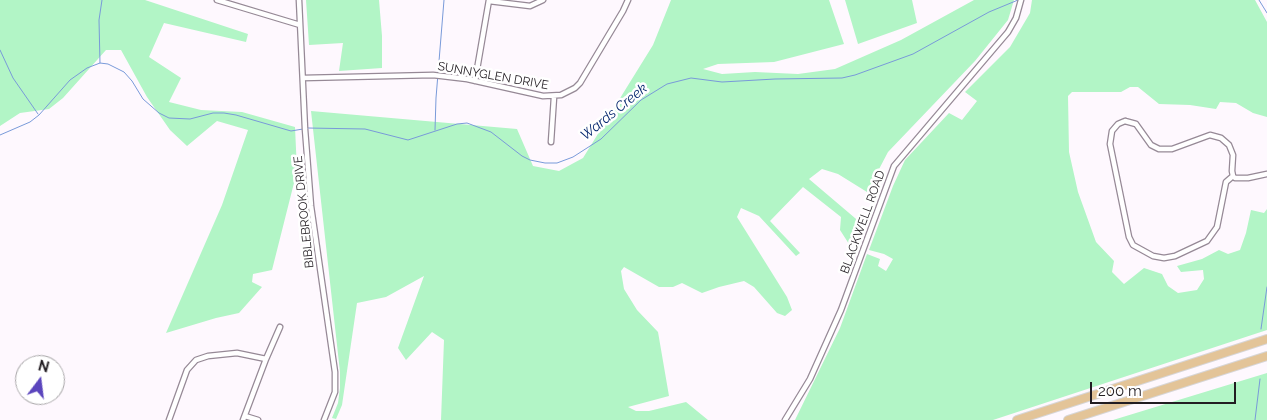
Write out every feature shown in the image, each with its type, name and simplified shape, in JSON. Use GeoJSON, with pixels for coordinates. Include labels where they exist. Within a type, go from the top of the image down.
{"type":"FeatureCollection","features":[{"type":"Feature","properties":{"kind":"main road"},"geometry":{"type":"LineString","coordinates":[[1017,420],[1267,338]]}},
{"type":"Feature","properties":{"kind":"main road"},"geometry":{"type":"LineString","coordinates":[[1068,420],[1267,356]]}},
{"type":"Feature","properties":{"kind":"street"},"geometry":{"type":"LineString","coordinates":[[218,0],[300,25]]}},
{"type":"Feature","properties":{"kind":"street","name":"BIBLEBROOK DRIVE"},"geometry":{"type":"LineString","coordinates":[[299,0],[305,128],[312,216],[335,372],[335,392],[324,420]]}},
{"type":"Feature","properties":{"kind":"street"},"geometry":{"type":"LineString","coordinates":[[475,81],[489,0],[524,6],[535,5],[543,0]]}},
{"type":"Feature","properties":{"kind":"street","name":"SUNNYGLEN DRIVE"},"geometry":{"type":"LineString","coordinates":[[303,78],[416,74],[450,76],[530,94],[554,97],[568,92],[580,83],[624,11],[628,0]]}},
{"type":"Feature","properties":{"kind":"street","name":"BLACKWELL ROAD"},"geometry":{"type":"LineString","coordinates":[[784,420],[810,379],[841,310],[894,166],[1008,32],[1016,18],[1020,2]]}},
{"type":"Feature","properties":{"kind":"street"},"geometry":{"type":"LineString","coordinates":[[551,142],[554,97]]}},
{"type":"Feature","properties":{"kind":"street"},"geometry":{"type":"LineString","coordinates":[[1129,121],[1139,127],[1152,145],[1166,149],[1172,149],[1204,136],[1215,136],[1225,141],[1231,150],[1233,176],[1225,184],[1217,227],[1212,237],[1202,244],[1175,256],[1164,258],[1153,256],[1136,248],[1130,241],[1110,144],[1110,135],[1118,124],[1129,121]]}},
{"type":"Feature","properties":{"kind":"street"},"geometry":{"type":"LineString","coordinates":[[1233,176],[1241,178],[1267,174]]}},
{"type":"Feature","properties":{"kind":"street"},"geometry":{"type":"LineString","coordinates":[[258,420],[244,418],[280,327]]}},
{"type":"Feature","properties":{"kind":"street"},"geometry":{"type":"LineString","coordinates":[[169,420],[187,370],[196,360],[208,356],[237,353],[266,359]]}},
{"type":"Feature","properties":{"kind":"green space"},"geometry":{"type":"Polygon","coordinates":[[[0,0],[145,0],[248,34],[246,42],[164,23],[149,57],[181,78],[169,102],[201,110],[242,112],[295,127],[297,171],[272,270],[253,274],[252,282],[262,287],[239,313],[166,333],[222,205],[248,130],[217,121],[187,146],[170,130],[147,97],[121,50],[106,50],[63,98],[49,109],[20,113],[0,126],[0,0]]]}},
{"type":"Feature","properties":{"kind":"green space"},"geometry":{"type":"Polygon","coordinates":[[[306,0],[379,0],[382,68],[339,71],[343,43],[309,45],[306,0]]]}},
{"type":"Feature","properties":{"kind":"green space"},"geometry":{"type":"Polygon","coordinates":[[[671,0],[829,0],[844,44],[774,62],[718,64],[703,69],[722,74],[755,72],[798,74],[835,69],[901,40],[974,0],[1014,0],[1008,20],[975,61],[888,152],[867,192],[838,174],[822,169],[809,179],[862,224],[849,244],[840,230],[841,217],[803,187],[770,221],[800,253],[796,256],[759,216],[741,208],[737,217],[787,297],[792,310],[785,316],[777,313],[754,287],[744,281],[702,293],[682,283],[673,287],[659,287],[624,267],[621,271],[624,289],[637,310],[658,332],[669,396],[628,407],[636,411],[649,411],[686,402],[708,420],[441,420],[444,340],[432,332],[406,360],[398,348],[424,276],[386,297],[357,303],[342,405],[336,419],[332,418],[338,403],[340,372],[311,111],[517,129],[533,166],[559,171],[583,158],[653,45],[671,0]]]}},
{"type":"Feature","properties":{"kind":"green space"},"geometry":{"type":"Polygon","coordinates":[[[845,0],[912,0],[917,23],[858,44],[845,0]]]}},
{"type":"Feature","properties":{"kind":"green space"},"geometry":{"type":"Polygon","coordinates":[[[1032,0],[1255,0],[1267,22],[1267,117],[1253,113],[1236,103],[1220,102],[1216,109],[1190,105],[1159,104],[1138,87],[1130,87],[1121,92],[1072,92],[1068,96],[1069,152],[1078,192],[1096,242],[1114,261],[1112,272],[1124,284],[1144,268],[1162,274],[1168,286],[1178,293],[1197,290],[1204,279],[1203,270],[1181,272],[1177,266],[1202,259],[1219,250],[1228,254],[1240,250],[1251,210],[1264,213],[1267,209],[1267,330],[993,420],[795,420],[840,328],[867,254],[880,259],[878,266],[886,271],[893,259],[884,254],[869,250],[905,160],[949,113],[962,120],[977,101],[965,92],[1010,47],[1030,13],[1032,0]]]}},
{"type":"Feature","properties":{"kind":"green space"},"geometry":{"type":"Polygon","coordinates":[[[1267,373],[1267,420],[1113,420],[1267,373]]]}},
{"type":"Feature","properties":{"kind":"waterway"},"geometry":{"type":"LineString","coordinates":[[100,63],[99,20],[102,0]]}},
{"type":"Feature","properties":{"kind":"waterway"},"geometry":{"type":"LineString","coordinates":[[435,130],[444,0]]}},
{"type":"Feature","properties":{"kind":"waterway","name":"Wards Creek"},"geometry":{"type":"LineString","coordinates":[[307,128],[365,129],[408,140],[457,124],[467,123],[491,132],[530,160],[557,163],[573,157],[601,139],[641,100],[667,84],[691,78],[722,82],[842,78],[855,75],[913,54],[989,12],[1018,0]]}},
{"type":"Feature","properties":{"kind":"waterway"},"geometry":{"type":"LineString","coordinates":[[1259,0],[1267,13]]}},
{"type":"Feature","properties":{"kind":"waterway"},"geometry":{"type":"LineString","coordinates":[[0,50],[13,78],[38,114]]}},
{"type":"Feature","properties":{"kind":"waterway","name":"Wards Creek"},"geometry":{"type":"LineString","coordinates":[[0,135],[30,122],[39,115],[70,80],[87,68],[100,63],[108,64],[124,72],[143,99],[159,113],[169,118],[190,119],[213,113],[224,113],[291,131],[303,129]]}},
{"type":"Feature","properties":{"kind":"waterway"},"geometry":{"type":"LineString","coordinates":[[1261,329],[1267,287]]}},
{"type":"Feature","properties":{"kind":"waterway"},"geometry":{"type":"LineString","coordinates":[[1255,420],[1260,379]]}}]}
